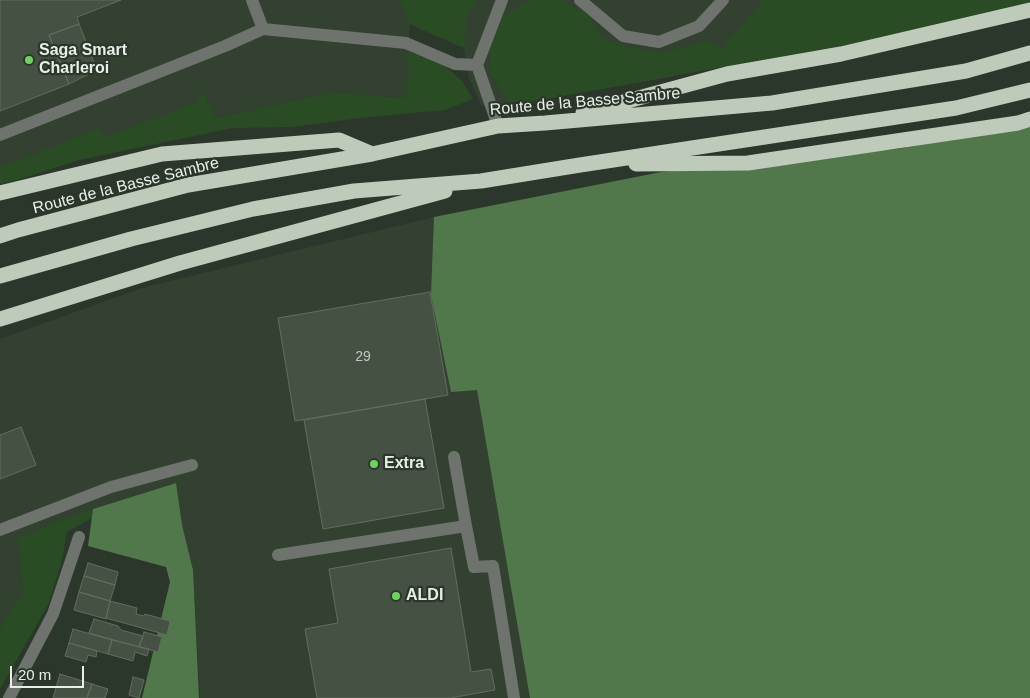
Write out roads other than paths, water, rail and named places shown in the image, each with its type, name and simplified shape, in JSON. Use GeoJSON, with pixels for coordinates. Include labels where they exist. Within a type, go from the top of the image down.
{"type":"FeatureCollection","features":[{"type":"Feature","properties":{"kind":"highway"},"geometry":{"type":"LineString","coordinates":[[544,123],[727,74],[842,54],[1030,10]]}},
{"type":"Feature","properties":{"kind":"highway","name":"Route de la Basse Sambre"},"geometry":{"type":"LineString","coordinates":[[0,236],[188,185],[372,154],[498,126],[772,103],[966,71],[1030,53]]}},
{"type":"Feature","properties":{"kind":"highway"},"geometry":{"type":"LineString","coordinates":[[0,320],[180,262],[481,182],[580,165],[956,108],[1030,90]]}},
{"type":"Feature","properties":{"kind":"highway"},"geometry":{"type":"LineString","coordinates":[[580,165],[748,163],[1018,123],[1030,119]]}},
{"type":"Feature","properties":{"kind":"highway"},"geometry":{"type":"LineString","coordinates":[[0,194],[162,154],[339,140],[372,154]]}},
{"type":"Feature","properties":{"kind":"highway"},"geometry":{"type":"LineString","coordinates":[[0,276],[131,239],[253,209],[354,191],[481,182]]}},
{"type":"Feature","properties":{"kind":"street"},"geometry":{"type":"LineString","coordinates":[[252,0],[263,29]]}},
{"type":"Feature","properties":{"kind":"street"},"geometry":{"type":"LineString","coordinates":[[498,126],[477,65],[502,0]]}},
{"type":"Feature","properties":{"kind":"street"},"geometry":{"type":"LineString","coordinates":[[580,0],[623,36],[660,42],[699,26],[723,0]]}},
{"type":"Feature","properties":{"kind":"street"},"geometry":{"type":"LineString","coordinates":[[0,135],[263,29],[406,43],[455,64],[477,65]]}},
{"type":"Feature","properties":{"kind":"street"},"geometry":{"type":"LineString","coordinates":[[454,457],[474,567],[493,566],[514,698]]}},
{"type":"Feature","properties":{"kind":"street"},"geometry":{"type":"LineString","coordinates":[[0,530],[111,487],[192,465]]}},
{"type":"Feature","properties":{"kind":"street"},"geometry":{"type":"LineString","coordinates":[[278,555],[466,526]]}},
{"type":"Feature","properties":{"kind":"street"},"geometry":{"type":"LineString","coordinates":[[23,698],[10,696],[53,614],[79,538]]}},
{"type":"Feature","properties":{"kind":"place","name":"Saga Smart Charleroi"},"geometry":{"type":"Point","coordinates":[29,60]}},
{"type":"Feature","properties":{"kind":"place","name":"Extra"},"geometry":{"type":"Point","coordinates":[374,464]}},
{"type":"Feature","properties":{"kind":"place","name":"ALDI"},"geometry":{"type":"Point","coordinates":[396,596]}}]}
